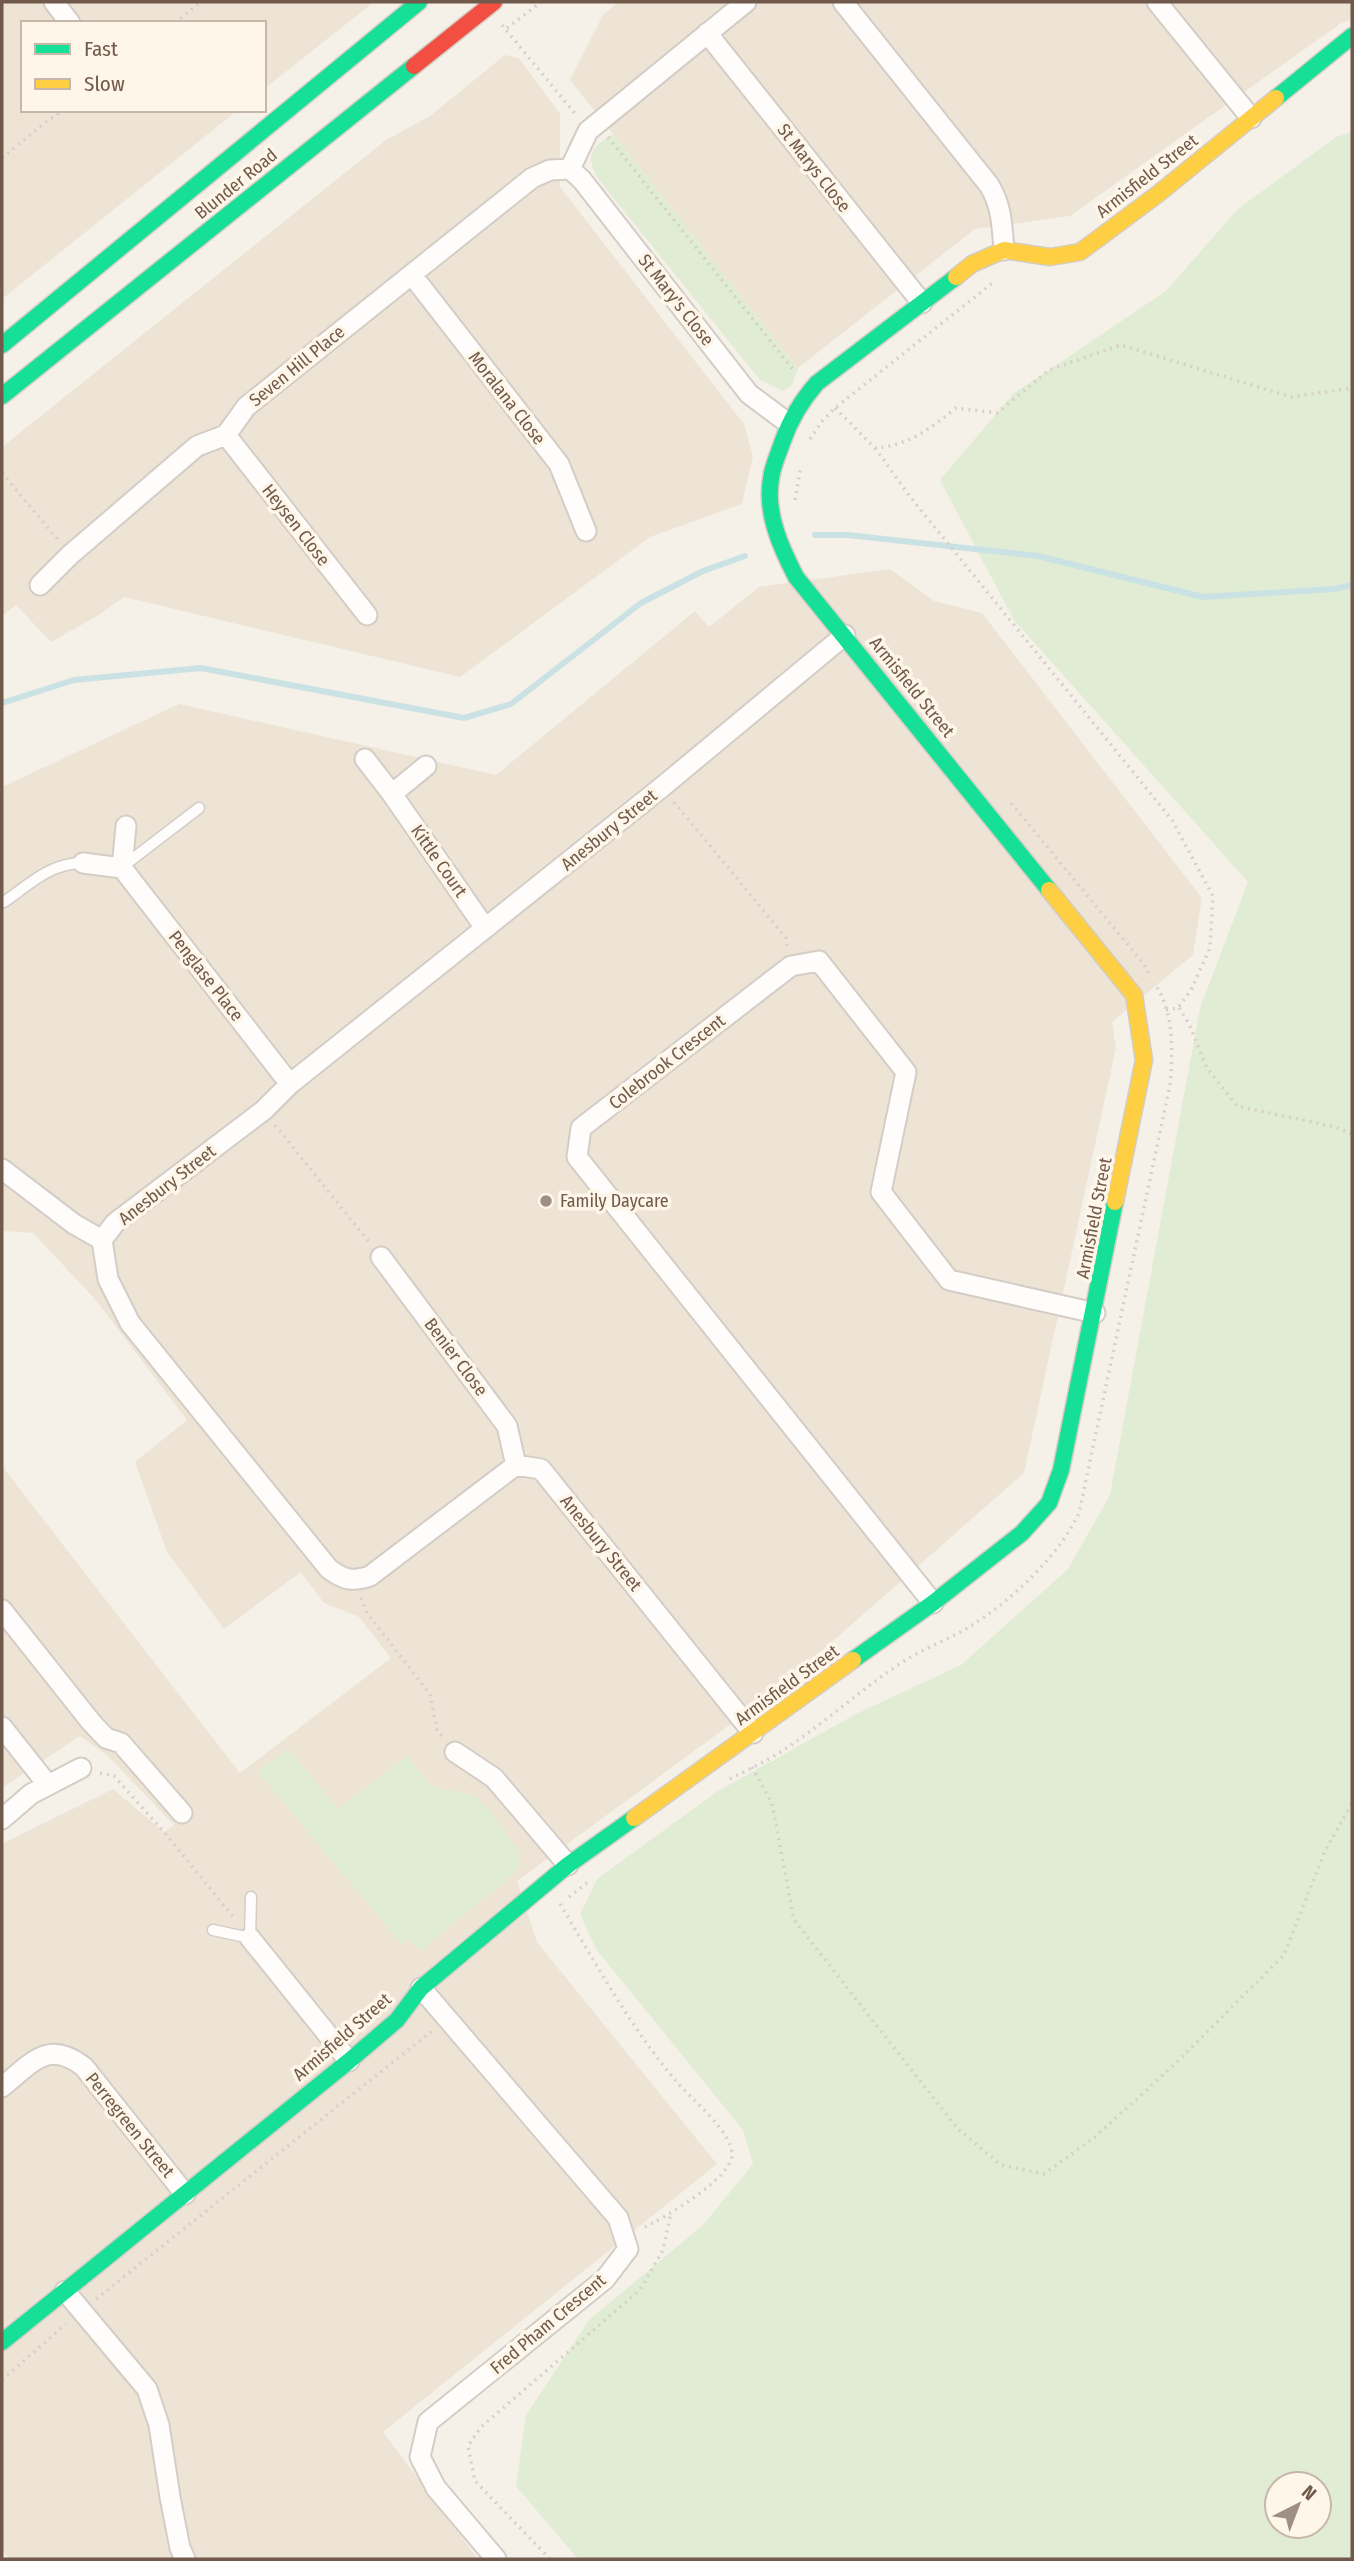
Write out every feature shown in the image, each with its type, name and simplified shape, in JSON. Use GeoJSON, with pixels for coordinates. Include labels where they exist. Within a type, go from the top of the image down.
{"type":"FeatureCollection","features":[{"type":"Feature","properties":{"kind":"street"},"geometry":{"type":"LineString","coordinates":[[54,2],[69,21]]}},
{"type":"Feature","properties":{"kind":"street","name":"Blunder Road"},"geometry":{"type":"LineString","coordinates":[[2,345],[419,2]]}},
{"type":"Feature","properties":{"kind":"street"},"geometry":{"type":"LineString","coordinates":[[570,169],[588,131],[746,2]]}},
{"type":"Feature","properties":{"kind":"street"},"geometry":{"type":"LineString","coordinates":[[843,2],[989,185],[1002,213],[1004,250]]}},
{"type":"Feature","properties":{"kind":"street"},"geometry":{"type":"LineString","coordinates":[[1157,2],[1251,118]]}},
{"type":"Feature","properties":{"kind":"street","name":"Blunder Road"},"geometry":{"type":"LineString","coordinates":[[2,396],[491,4]]}},
{"type":"Feature","properties":{"kind":"street","name":"St Marys Close"},"geometry":{"type":"LineString","coordinates":[[707,33],[922,303]]}},
{"type":"Feature","properties":{"kind":"street","name":"Armisfield Street"},"geometry":{"type":"LineString","coordinates":[[2,2342],[349,2061],[397,2020],[422,1988],[568,1865],[933,1603],[1022,1533],[1049,1503],[1061,1470],[1095,1313],[1144,1060],[1134,995],[796,577],[785,557],[772,516],[769,482],[788,423],[817,383],[972,264],[1004,250],[1050,257],[1080,252],[1158,194],[1352,36]]}},
{"type":"Feature","properties":{"kind":"street","name":"Seven Hill Place"},"geometry":{"type":"LineString","coordinates":[[226,435],[246,407],[531,178],[550,170],[570,169]]}},
{"type":"Feature","properties":{"kind":"street","name":"St Mary's Close"},"geometry":{"type":"LineString","coordinates":[[570,169],[582,180],[749,394],[788,423]]}},
{"type":"Feature","properties":{"kind":"street","name":"Moralana Close"},"geometry":{"type":"LineString","coordinates":[[412,275],[559,464],[586,531]]}},
{"type":"Feature","properties":{"kind":"street"},"geometry":{"type":"LineString","coordinates":[[40,585],[197,446],[226,435]]}},
{"type":"Feature","properties":{"kind":"street","name":"Heysen Close"},"geometry":{"type":"LineString","coordinates":[[226,435],[367,615]]}},
{"type":"Feature","properties":{"kind":"street","name":"Anesbury Street"},"geometry":{"type":"LineString","coordinates":[[102,1240],[115,1223],[264,1110],[290,1084],[662,788],[845,635]]}},
{"type":"Feature","properties":{"kind":"street","name":"Kittle Court"},"geometry":{"type":"LineString","coordinates":[[365,760],[392,794],[485,928]]}},
{"type":"Feature","properties":{"kind":"street"},"geometry":{"type":"LineString","coordinates":[[392,794],[426,766]]}},
{"type":"Feature","properties":{"kind":"street"},"geometry":{"type":"LineString","coordinates":[[83,863],[122,868],[125,826]]}},
{"type":"Feature","properties":{"kind":"street","name":"Penglase Place"},"geometry":{"type":"LineString","coordinates":[[122,868],[290,1084]]}},
{"type":"Feature","properties":{"kind":"street"},"geometry":{"type":"LineString","coordinates":[[791,966],[819,961],[905,1072],[881,1192],[949,1280],[1095,1313]]}},
{"type":"Feature","properties":{"kind":"street","name":"Colebrook Crescent"},"geometry":{"type":"LineString","coordinates":[[791,966],[581,1128],[577,1157],[933,1603]]}},
{"type":"Feature","properties":{"kind":"street"},"geometry":{"type":"LineString","coordinates":[[2,1168],[74,1224],[102,1240],[108,1279],[130,1323],[329,1569],[341,1578],[355,1581],[370,1576],[516,1465]]}},
{"type":"Feature","properties":{"kind":"street","name":"Benier Close"},"geometry":{"type":"LineString","coordinates":[[381,1257],[507,1426],[516,1465]]}},
{"type":"Feature","properties":{"kind":"street","name":"Anesbury Street"},"geometry":{"type":"LineString","coordinates":[[516,1465],[541,1469],[753,1733]]}},
{"type":"Feature","properties":{"kind":"street"},"geometry":{"type":"LineString","coordinates":[[2,1610],[91,1722],[106,1738],[121,1743],[182,1813]]}},
{"type":"Feature","properties":{"kind":"street"},"geometry":{"type":"LineString","coordinates":[[2,1727],[48,1785]]}},
{"type":"Feature","properties":{"kind":"street"},"geometry":{"type":"LineString","coordinates":[[455,1752],[494,1778],[568,1865]]}},
{"type":"Feature","properties":{"kind":"street"},"geometry":{"type":"LineString","coordinates":[[2,1819],[31,1794],[81,1768]]}},
{"type":"Feature","properties":{"kind":"street"},"geometry":{"type":"LineString","coordinates":[[250,1938],[349,2061]]}},
{"type":"Feature","properties":{"kind":"street"},"geometry":{"type":"LineString","coordinates":[[422,1988],[618,2218],[624,2237]]}},
{"type":"Feature","properties":{"kind":"street","name":"Perregreen Street"},"geometry":{"type":"LineString","coordinates":[[2,2087],[44,2055],[58,2053],[71,2058],[83,2067],[185,2194]]}},
{"type":"Feature","properties":{"kind":"street","name":"Fred Pham Crescent"},"geometry":{"type":"LineString","coordinates":[[496,2559],[436,2488],[420,2457],[428,2421],[605,2279],[628,2249],[624,2237]]}},
{"type":"Feature","properties":{"kind":"street"},"geometry":{"type":"LineString","coordinates":[[65,2291],[147,2389],[159,2426],[170,2497],[180,2548],[185,2559]]}},
{"type":"Feature","properties":{"kind":"lane"},"geometry":{"type":"LineString","coordinates":[[122,868],[199,808]]}},
{"type":"Feature","properties":{"kind":"lane"},"geometry":{"type":"LineString","coordinates":[[4,902],[55,867],[67,863],[83,863]]}},
{"type":"Feature","properties":{"kind":"lane"},"geometry":{"type":"LineString","coordinates":[[213,1930],[250,1938],[251,1896]]}},
{"type":"Feature","properties":{"kind":"path"},"geometry":{"type":"LineString","coordinates":[[177,21],[201,2]]}},
{"type":"Feature","properties":{"kind":"path"},"geometry":{"type":"LineString","coordinates":[[506,29],[541,2]]}},
{"type":"Feature","properties":{"kind":"path"},"geometry":{"type":"LineString","coordinates":[[491,4],[506,29],[576,114],[581,129],[606,135],[793,368],[799,383],[808,393],[835,408],[875,448],[919,508],[1172,820],[1213,896],[1210,948],[1191,990],[1178,1008],[1165,1010]]}},
{"type":"Feature","properties":{"kind":"path"},"geometry":{"type":"LineString","coordinates":[[2,159],[61,112]]}},
{"type":"Feature","properties":{"kind":"path"},"geometry":{"type":"LineString","coordinates":[[809,441],[823,419],[835,408],[1002,278]]}},
{"type":"Feature","properties":{"kind":"path"},"geometry":{"type":"LineString","coordinates":[[875,448],[893,447],[923,434],[956,408],[997,413],[1049,370],[1121,345],[1292,397],[1352,388]]}},
{"type":"Feature","properties":{"kind":"path"},"geometry":{"type":"LineString","coordinates":[[795,504],[802,464]]}},
{"type":"Feature","properties":{"kind":"path"},"geometry":{"type":"LineString","coordinates":[[2,473],[71,555]]}},
{"type":"Feature","properties":{"kind":"path"},"geometry":{"type":"LineString","coordinates":[[662,788],[786,938],[791,966]]}},
{"type":"Feature","properties":{"kind":"path"},"geometry":{"type":"LineString","coordinates":[[730,1780],[782,1751],[902,1662],[927,1651],[987,1615],[1055,1552],[1072,1529],[1079,1513],[1170,1085],[1173,1057],[1170,1028],[1160,993],[1143,963],[1008,799]]}},
{"type":"Feature","properties":{"kind":"path"},"geometry":{"type":"LineString","coordinates":[[1178,1008],[1189,1024],[1207,1068],[1237,1105],[1335,1127],[1352,1135]]}},
{"type":"Feature","properties":{"kind":"path"},"geometry":{"type":"LineString","coordinates":[[264,1110],[381,1257]]}},
{"type":"Feature","properties":{"kind":"path"},"geometry":{"type":"LineString","coordinates":[[355,1581],[367,1614],[430,1694],[437,1730],[455,1752]]}},
{"type":"Feature","properties":{"kind":"path"},"geometry":{"type":"LineString","coordinates":[[752,1767],[772,1803],[794,1920],[957,2128],[1001,2165],[1044,2174],[1095,2137],[1176,2063],[1284,1955],[1325,1851],[1352,1803]]}},
{"type":"Feature","properties":{"kind":"path"},"geometry":{"type":"LineString","coordinates":[[81,1768],[114,1776],[164,1832],[250,1938]]}},
{"type":"Feature","properties":{"kind":"path"},"geometry":{"type":"LineString","coordinates":[[550,1913],[591,1879]]}},
{"type":"Feature","properties":{"kind":"path"},"geometry":{"type":"LineString","coordinates":[[560,1904],[627,2014],[674,2079],[729,2139],[732,2156],[725,2172],[671,2212],[624,2237]]}},
{"type":"Feature","properties":{"kind":"path"},"geometry":{"type":"LineString","coordinates":[[2,2379],[81,2311],[447,2018]]}},
{"type":"Feature","properties":{"kind":"path"},"geometry":{"type":"LineString","coordinates":[[550,2559],[475,2481],[468,2446],[481,2427],[640,2290],[663,2250],[671,2212]]}},
{"type":"Feature","properties":{"kind":"shaded area"},"geometry":{"type":"Polygon","coordinates":[[[2,2],[374,2],[266,87],[266,21],[21,21],[21,112],[236,112],[2,299],[2,2]]]}},
{"type":"Feature","properties":{"kind":"shaded area"},"geometry":{"type":"Polygon","coordinates":[[[618,2],[1352,2],[1352,19],[1340,24],[1070,216],[975,229],[798,368],[570,80],[603,15],[618,2]]]}},
{"type":"Feature","properties":{"kind":"shaded area"},"geometry":{"type":"Polygon","coordinates":[[[505,55],[519,58],[560,114],[560,187],[744,424],[753,456],[742,504],[650,537],[460,677],[124,597],[51,642],[16,605],[2,616],[2,447],[386,140],[430,116],[505,55]]]}},
{"type":"Feature","properties":{"kind":"shaded area"},"geometry":{"type":"Polygon","coordinates":[[[890,569],[934,601],[982,613],[1202,898],[1193,955],[1112,1022],[1116,1048],[1024,1473],[776,1691],[517,1881],[537,1942],[717,2164],[383,2432],[478,2559],[9,2559],[2,2550],[2,1844],[113,1789],[164,1832],[174,1825],[108,1756],[80,1736],[2,1788],[2,1466],[240,1773],[391,1658],[359,1617],[324,1603],[301,1572],[224,1629],[167,1552],[135,1462],[187,1420],[94,1298],[33,1233],[2,1231],[2,787],[179,704],[496,775],[695,611],[709,627],[759,587],[890,569]]]}},
{"type":"Feature","properties":{"kind":"green space"},"geometry":{"type":"Polygon","coordinates":[[[1352,132],[1352,2559],[578,2559],[516,2486],[526,2415],[589,2320],[703,2225],[753,2164],[743,2130],[596,1949],[580,1914],[597,1879],[718,1791],[856,1714],[961,1665],[1068,1569],[1110,1495],[1200,1008],[1248,882],[1014,620],[940,480],[1013,394],[1166,291],[1238,209],[1336,137],[1352,132]]]}},
{"type":"Feature","properties":{"kind":"green space"},"geometry":{"type":"Polygon","coordinates":[[[613,134],[798,368],[792,385],[783,391],[760,380],[599,180],[592,164],[592,153],[613,134]]]}},
{"type":"Feature","properties":{"kind":"green space"},"geometry":{"type":"Polygon","coordinates":[[[288,1749],[338,1809],[407,1756],[431,1786],[475,1796],[490,1811],[518,1850],[520,1864],[514,1874],[420,1951],[409,1938],[402,1945],[257,1771],[288,1749]]]}},
{"type":"Feature","properties":{"kind":"waterway"},"geometry":{"type":"LineString","coordinates":[[815,535],[848,535],[1038,556],[1203,597],[1334,589],[1352,585]]}},
{"type":"Feature","properties":{"kind":"waterway"},"geometry":{"type":"LineString","coordinates":[[2,703],[74,680],[201,668],[464,718],[511,704],[641,603],[703,571],[745,556]]}},
{"type":"Feature","properties":{"kind":"traffic: fast"},"geometry":{"type":"LineString","coordinates":[[2,345],[419,2]]}},
{"type":"Feature","properties":{"kind":"traffic: fast"},"geometry":{"type":"LineString","coordinates":[[1276,98],[1352,36]]}},
{"type":"Feature","properties":{"kind":"traffic: fast"},"geometry":{"type":"LineString","coordinates":[[2,396],[414,66]]}},
{"type":"Feature","properties":{"kind":"traffic: fast"},"geometry":{"type":"LineString","coordinates":[[956,277],[811,390],[792,419],[775,461],[770,505],[780,542],[796,577],[1049,890]]}},
{"type":"Feature","properties":{"kind":"traffic: fast"},"geometry":{"type":"LineString","coordinates":[[853,1660],[933,1603],[1022,1533],[1049,1503],[1061,1470],[1115,1202]]}},
{"type":"Feature","properties":{"kind":"traffic: fast"},"geometry":{"type":"LineString","coordinates":[[2,2342],[349,2061],[397,2020],[421,1988],[568,1865],[634,1818]]}},
{"type":"Feature","properties":{"kind":"traffic: slow"},"geometry":{"type":"LineString","coordinates":[[956,277],[972,264],[1004,250],[1050,257],[1080,252],[1158,194],[1276,98]]}},
{"type":"Feature","properties":{"kind":"traffic: slow"},"geometry":{"type":"LineString","coordinates":[[1049,890],[1134,995],[1144,1060],[1115,1202]]}},
{"type":"Feature","properties":{"kind":"traffic: slow"},"geometry":{"type":"LineString","coordinates":[[634,1818],[853,1660]]}},
{"type":"Feature","properties":{"kind":"traffic: jam"},"geometry":{"type":"LineString","coordinates":[[414,66],[494,2]]}},
{"type":"Feature","properties":{"kind":"place","name":"Family Daycare"},"geometry":{"type":"Point","coordinates":[546,1201]}}]}
